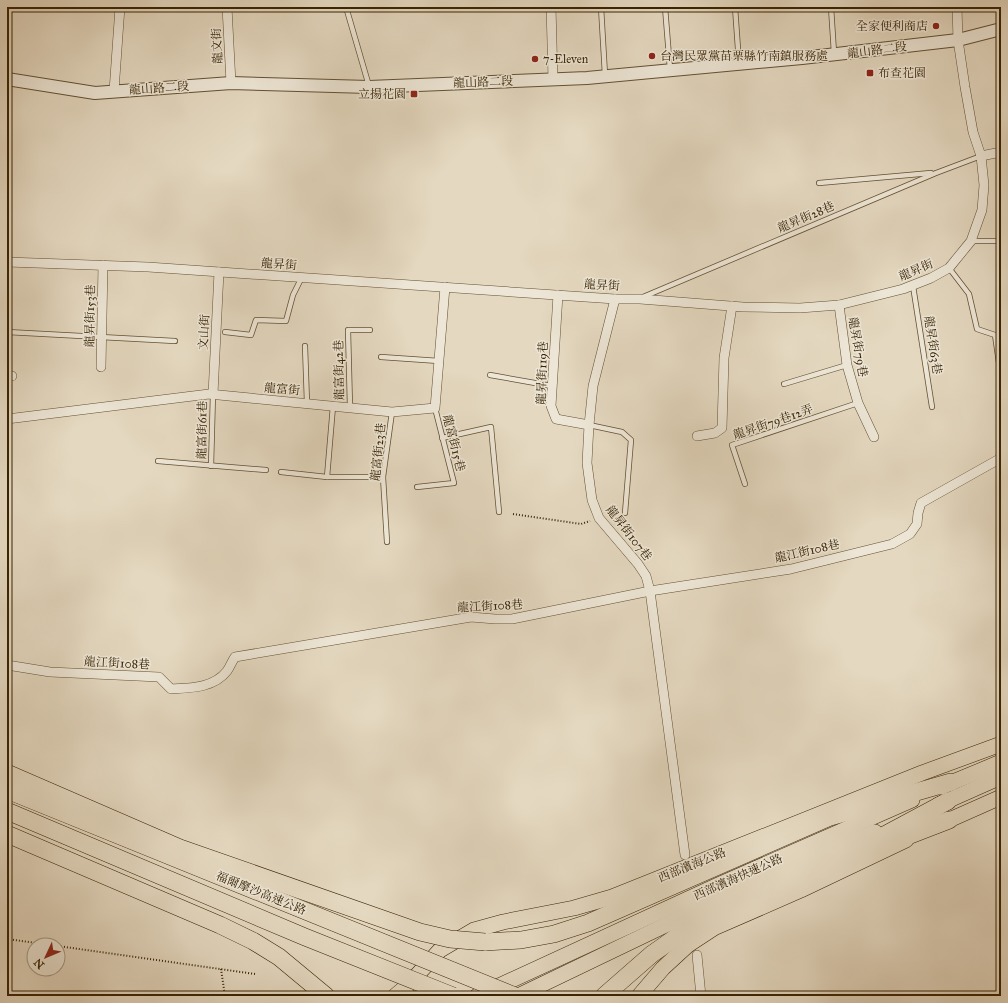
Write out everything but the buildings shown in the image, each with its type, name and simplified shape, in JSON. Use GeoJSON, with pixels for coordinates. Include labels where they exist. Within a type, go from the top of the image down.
{"type":"FeatureCollection","features":[{"type":"Feature","properties":{"kind":"highway"},"geometry":{"type":"LineString","coordinates":[[7,773],[180,848],[246,872],[420,932],[450,939],[485,942],[521,940],[554,934],[588,923],[830,818],[951,782]]}},
{"type":"Feature","properties":{"kind":"highway","name":"福爾摩沙高速公路"},"geometry":{"type":"LineString","coordinates":[[7,790],[515,996]]}},
{"type":"Feature","properties":{"kind":"highway"},"geometry":{"type":"LineString","coordinates":[[821,869],[948,801]]}},
{"type":"Feature","properties":{"kind":"highway","name":"福爾摩沙高速公路"},"geometry":{"type":"LineString","coordinates":[[7,811],[305,937],[453,996]]}},
{"type":"Feature","properties":{"kind":"highway"},"geometry":{"type":"LineString","coordinates":[[604,996],[652,954],[679,935],[729,910],[821,869],[949,820]]}},
{"type":"Feature","properties":{"kind":"highway"},"geometry":{"type":"LineString","coordinates":[[7,834],[220,925],[253,941],[279,957],[326,996]]}},
{"type":"Feature","properties":{"kind":"main road","name":"西部濱海公路"},"geometry":{"type":"LineString","coordinates":[[395,996],[408,985],[440,950],[474,930],[503,922],[574,908],[612,897],[915,775],[1001,744]]}},
{"type":"Feature","properties":{"kind":"main road","name":"西部濱海快速公路"},"geometry":{"type":"LineString","coordinates":[[476,996],[718,885],[951,782],[1001,762]]}},
{"type":"Feature","properties":{"kind":"main road","name":"西部濱海快速公路"},"geometry":{"type":"LineString","coordinates":[[518,996],[726,896],[1001,777]]}},
{"type":"Feature","properties":{"kind":"main road"},"geometry":{"type":"LineString","coordinates":[[639,996],[663,968],[688,945],[714,928],[801,890],[1001,797]]}},
{"type":"Feature","properties":{"kind":"street"},"geometry":{"type":"LineString","coordinates":[[114,91],[120,7]]}},
{"type":"Feature","properties":{"kind":"street","name":"龍文街"},"geometry":{"type":"LineString","coordinates":[[227,7],[230,83]]}},
{"type":"Feature","properties":{"kind":"street"},"geometry":{"type":"LineString","coordinates":[[551,7],[553,79]]}},
{"type":"Feature","properties":{"kind":"street","name":"龍昇街"},"geometry":{"type":"LineString","coordinates":[[7,262],[103,265],[732,306],[800,308],[839,305],[913,286],[949,268],[971,241],[982,210],[984,185],[981,156],[973,132],[958,40],[957,7]]}},
{"type":"Feature","properties":{"kind":"street","name":"龍山路二段"},"geometry":{"type":"LineString","coordinates":[[7,79],[95,93],[230,83],[369,87],[553,79],[605,76],[834,54],[958,40],[1001,29]]}},
{"type":"Feature","properties":{"kind":"street"},"geometry":{"type":"LineString","coordinates":[[981,156],[1001,152]]}},
{"type":"Feature","properties":{"kind":"street","name":"龍昇街153巷"},"geometry":{"type":"LineString","coordinates":[[101,367],[103,265]]}},
{"type":"Feature","properties":{"kind":"street","name":"文山街"},"geometry":{"type":"LineString","coordinates":[[212,394],[219,272]]}},
{"type":"Feature","properties":{"kind":"street"},"geometry":{"type":"LineString","coordinates":[[434,408],[445,287]]}},
{"type":"Feature","properties":{"kind":"street","name":"龍昇街119巷"},"geometry":{"type":"LineString","coordinates":[[558,295],[551,406],[556,419],[589,425]]}},
{"type":"Feature","properties":{"kind":"street","name":"龍昇街107巷"},"geometry":{"type":"LineString","coordinates":[[615,298],[593,386],[587,463],[592,500],[599,518],[638,564],[646,576],[650,591],[685,855]]}},
{"type":"Feature","properties":{"kind":"street","name":"龍昇街79巷"},"geometry":{"type":"LineString","coordinates":[[839,305],[847,366],[858,403],[874,437]]}},
{"type":"Feature","properties":{"kind":"street"},"geometry":{"type":"LineString","coordinates":[[697,436],[715,433],[722,428],[724,358],[732,306]]}},
{"type":"Feature","properties":{"kind":"street","name":"龍富街"},"geometry":{"type":"LineString","coordinates":[[7,419],[212,394],[392,412],[434,408]]}},
{"type":"Feature","properties":{"kind":"street","name":"龍江街108巷"},"geometry":{"type":"LineString","coordinates":[[7,665],[50,672],[159,677],[171,689],[195,688],[214,681],[226,672],[235,657],[471,617],[512,619],[650,591],[791,569],[892,544],[910,534],[916,524],[921,503],[1001,458]]}},
{"type":"Feature","properties":{"kind":"street"},"geometry":{"type":"LineString","coordinates":[[698,955],[701,996]]}},
{"type":"Feature","properties":{"kind":"lane"},"geometry":{"type":"LineString","coordinates":[[346,7],[369,87]]}},
{"type":"Feature","properties":{"kind":"lane"},"geometry":{"type":"LineString","coordinates":[[601,7],[605,76]]}},
{"type":"Feature","properties":{"kind":"lane"},"geometry":{"type":"LineString","coordinates":[[664,7],[670,70]]}},
{"type":"Feature","properties":{"kind":"lane"},"geometry":{"type":"LineString","coordinates":[[735,7],[739,64]]}},
{"type":"Feature","properties":{"kind":"lane"},"geometry":{"type":"LineString","coordinates":[[831,7],[834,54]]}},
{"type":"Feature","properties":{"kind":"lane","name":"龍昇街28巷"},"geometry":{"type":"LineString","coordinates":[[640,299],[936,173],[981,156]]}},
{"type":"Feature","properties":{"kind":"lane"},"geometry":{"type":"LineString","coordinates":[[818,183],[936,173]]}},
{"type":"Feature","properties":{"kind":"lane"},"geometry":{"type":"LineString","coordinates":[[971,241],[1001,241]]}},
{"type":"Feature","properties":{"kind":"lane"},"geometry":{"type":"LineString","coordinates":[[949,268],[968,294],[977,329],[995,335],[999,363]]}},
{"type":"Feature","properties":{"kind":"lane"},"geometry":{"type":"LineString","coordinates":[[225,332],[251,336],[256,320],[286,322],[293,295],[302,277]]}},
{"type":"Feature","properties":{"kind":"lane","name":"龍昇街63巷"},"geometry":{"type":"LineString","coordinates":[[913,286],[932,407]]}},
{"type":"Feature","properties":{"kind":"lane","name":"龍富街42巷"},"geometry":{"type":"LineString","coordinates":[[350,408],[348,330],[370,330]]}},
{"type":"Feature","properties":{"kind":"lane"},"geometry":{"type":"LineString","coordinates":[[7,332],[175,341]]}},
{"type":"Feature","properties":{"kind":"lane"},"geometry":{"type":"LineString","coordinates":[[305,346],[307,403]]}},
{"type":"Feature","properties":{"kind":"lane"},"geometry":{"type":"LineString","coordinates":[[381,357],[439,362]]}},
{"type":"Feature","properties":{"kind":"lane"},"geometry":{"type":"LineString","coordinates":[[784,384],[847,366]]}},
{"type":"Feature","properties":{"kind":"lane"},"geometry":{"type":"LineString","coordinates":[[490,375],[552,386]]}},
{"type":"Feature","properties":{"kind":"lane","name":"龍富街61巷"},"geometry":{"type":"LineString","coordinates":[[211,466],[212,394]]}},
{"type":"Feature","properties":{"kind":"lane","name":"龍昇街79巷12弄"},"geometry":{"type":"LineString","coordinates":[[745,484],[732,445],[858,403]]}},
{"type":"Feature","properties":{"kind":"lane"},"geometry":{"type":"LineString","coordinates":[[327,477],[333,406]]}},
{"type":"Feature","properties":{"kind":"lane","name":"龍富街15巷"},"geometry":{"type":"LineString","coordinates":[[417,487],[454,483],[434,408]]}},
{"type":"Feature","properties":{"kind":"lane","name":"龍富街23巷"},"geometry":{"type":"LineString","coordinates":[[386,542],[383,477],[392,412]]}},
{"type":"Feature","properties":{"kind":"lane"},"geometry":{"type":"LineString","coordinates":[[589,425],[622,432],[631,440],[625,513]]}},
{"type":"Feature","properties":{"kind":"lane"},"geometry":{"type":"LineString","coordinates":[[442,438],[491,427],[499,512]]}},
{"type":"Feature","properties":{"kind":"lane"},"geometry":{"type":"LineString","coordinates":[[158,461],[266,470]]}},
{"type":"Feature","properties":{"kind":"lane"},"geometry":{"type":"LineString","coordinates":[[282,472],[327,477],[383,477]]}},
{"type":"Feature","properties":{"kind":"path"},"geometry":{"type":"LineString","coordinates":[[513,514],[581,524],[599,518]]}},
{"type":"Feature","properties":{"kind":"path"},"geometry":{"type":"LineString","coordinates":[[7,939],[26,942]]}},
{"type":"Feature","properties":{"kind":"path"},"geometry":{"type":"LineString","coordinates":[[66,947],[255,974]]}},
{"type":"Feature","properties":{"kind":"path"},"geometry":{"type":"LineString","coordinates":[[221,969],[225,996]]}},
{"type":"Feature","properties":{"kind":"place","name":"全家便利商店"},"geometry":{"type":"Point","coordinates":[936,26]}},
{"type":"Feature","properties":{"kind":"place","name":"台灣民眾黨苗栗縣竹南鎮服務處"},"geometry":{"type":"Point","coordinates":[652,56]}},
{"type":"Feature","properties":{"kind":"place","name":"7-Eleven"},"geometry":{"type":"Point","coordinates":[535,59]}},
{"type":"Feature","properties":{"kind":"place","name":"布查花園"},"geometry":{"type":"Point","coordinates":[870,73]}},
{"type":"Feature","properties":{"kind":"place","name":"立揚花園"},"geometry":{"type":"Point","coordinates":[414,94]}}]}
